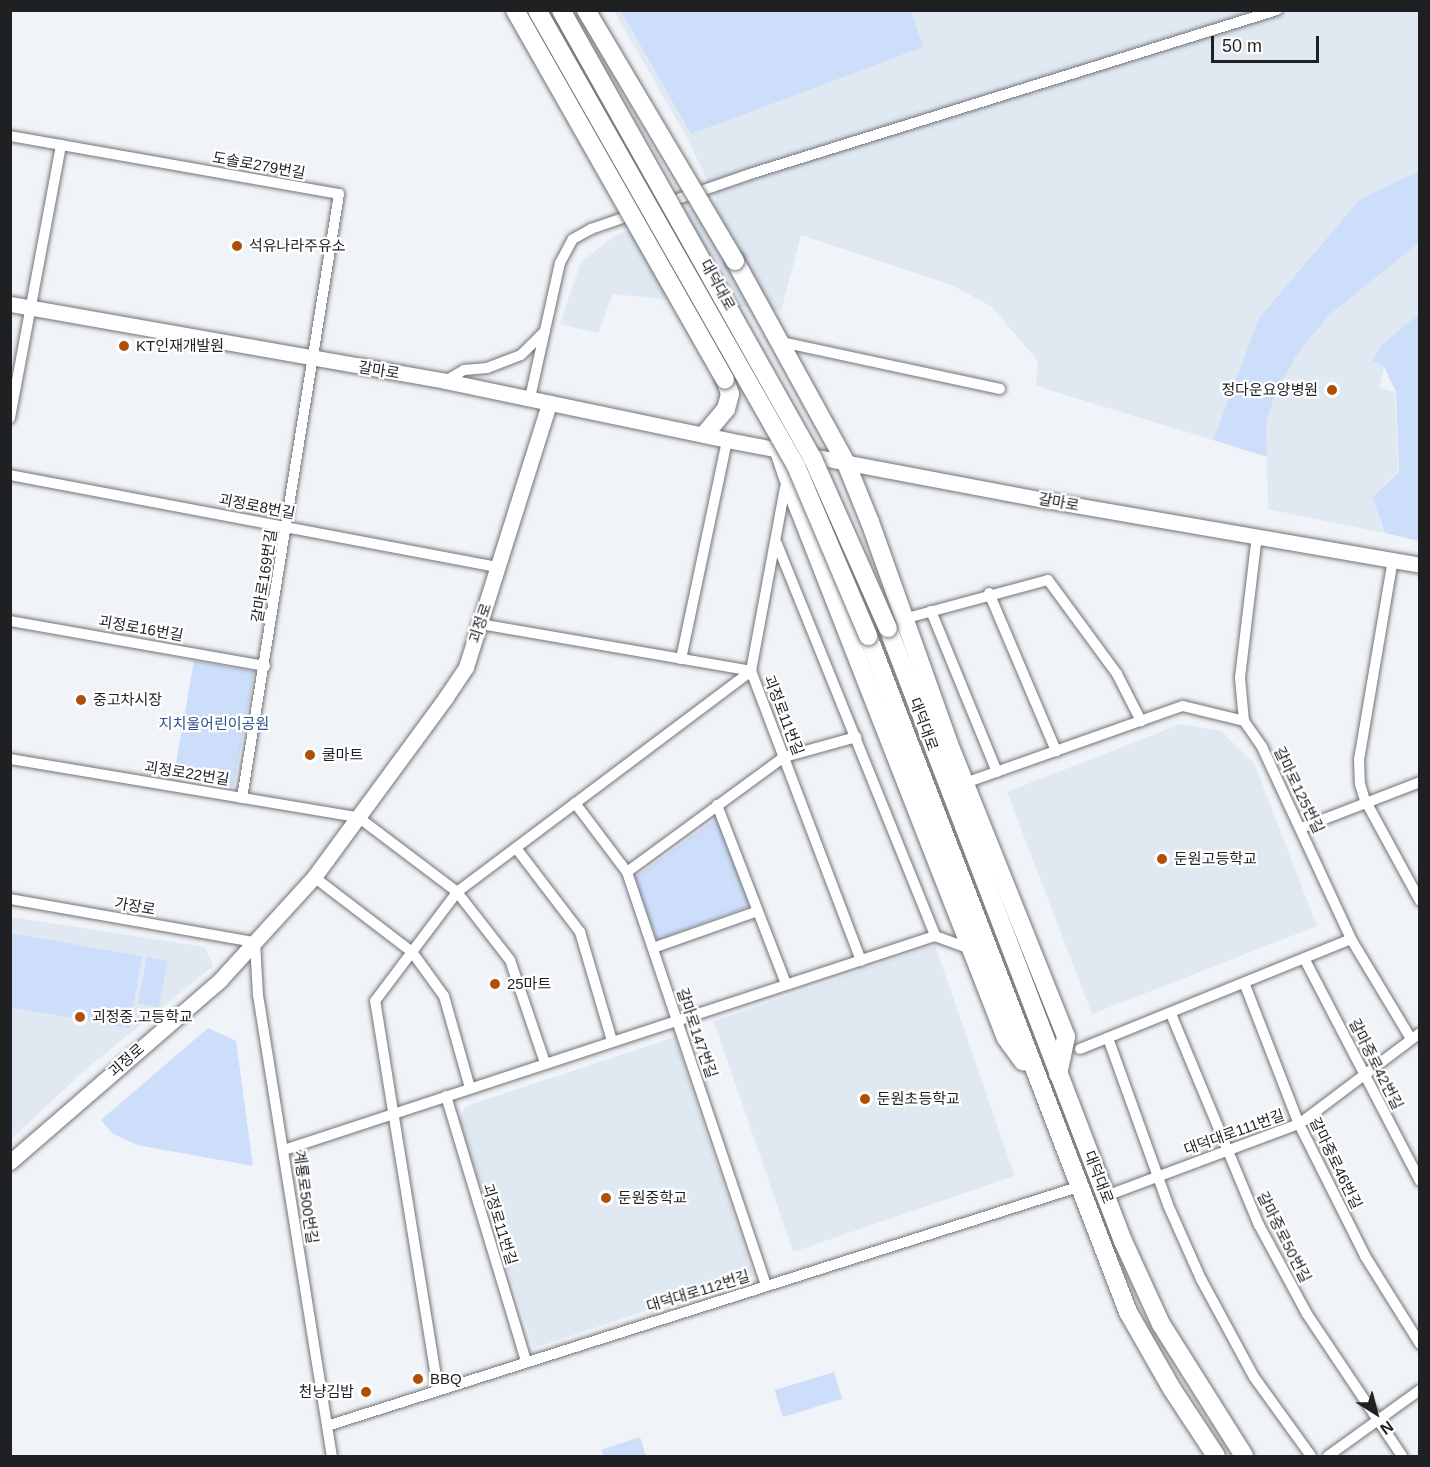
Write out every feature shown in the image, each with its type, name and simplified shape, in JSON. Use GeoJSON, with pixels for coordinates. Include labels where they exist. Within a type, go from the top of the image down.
{"type":"FeatureCollection","features":[{"type":"Feature","properties":{"kind":"main road"},"geometry":{"type":"LineString","coordinates":[[514,10],[725,379],[730,394],[726,409],[705,434]]}},
{"type":"Feature","properties":{"kind":"main road","name":"대덕대로"},"geometry":{"type":"LineString","coordinates":[[537,10],[796,466],[868,636],[1036,1079],[1128,1312],[1216,1456]]}},
{"type":"Feature","properties":{"kind":"main road","name":"대덕대로"},"geometry":{"type":"LineString","coordinates":[[561,10],[813,459],[888,628],[1106,1196],[1161,1323],[1244,1456]]}},
{"type":"Feature","properties":{"kind":"main road"},"geometry":{"type":"LineString","coordinates":[[586,10],[735,261],[846,463],[907,618],[965,783],[1066,1036],[1058,1074]]}},
{"type":"Feature","properties":{"kind":"main road","name":"갈마로"},"geometry":{"type":"LineString","coordinates":[[10,304],[445,381],[846,463],[1419,565]]}},
{"type":"Feature","properties":{"kind":"main road","name":"괴정로"},"geometry":{"type":"LineString","coordinates":[[10,1162],[220,980],[314,878],[466,667],[549,403]]}},
{"type":"Feature","properties":{"kind":"main road"},"geometry":{"type":"LineString","coordinates":[[778,448],[797,504],[1006,1038],[1036,1079]]}},
{"type":"Feature","properties":{"kind":"main road"},"geometry":{"type":"LineString","coordinates":[[992,900],[1030,945]]}},
{"type":"Feature","properties":{"kind":"street"},"geometry":{"type":"LineString","coordinates":[[530,398],[560,263],[573,239],[613,219],[1277,10]]}},
{"type":"Feature","properties":{"kind":"street","name":"도솔로279번길"},"geometry":{"type":"LineString","coordinates":[[10,136],[339,194],[312,359]]}},
{"type":"Feature","properties":{"kind":"street"},"geometry":{"type":"LineString","coordinates":[[10,418],[61,145]]}},
{"type":"Feature","properties":{"kind":"street"},"geometry":{"type":"LineString","coordinates":[[445,381],[464,370],[487,368],[521,355],[545,331]]}},
{"type":"Feature","properties":{"kind":"street"},"geometry":{"type":"LineString","coordinates":[[781,342],[1000,389]]}},
{"type":"Feature","properties":{"kind":"street","name":"갈마로169번길"},"geometry":{"type":"LineString","coordinates":[[242,798],[288,527],[312,359]]}},
{"type":"Feature","properties":{"kind":"street"},"geometry":{"type":"LineString","coordinates":[[681,659],[727,440]]}},
{"type":"Feature","properties":{"kind":"street","name":"괴정로8번길"},"geometry":{"type":"LineString","coordinates":[[10,475],[497,567]]}},
{"type":"Feature","properties":{"kind":"street"},"geometry":{"type":"LineString","coordinates":[[438,1389],[375,1001],[457,892],[751,671],[777,543],[785,488]]}},
{"type":"Feature","properties":{"kind":"street","name":"갈마로125번길"},"geometry":{"type":"LineString","coordinates":[[1257,535],[1239,678],[1244,721],[1262,747],[1350,939],[1415,1036]]}},
{"type":"Feature","properties":{"kind":"street"},"geometry":{"type":"LineString","coordinates":[[777,543],[935,936]]}},
{"type":"Feature","properties":{"kind":"street"},"geometry":{"type":"LineString","coordinates":[[1393,559],[1359,759],[1365,801],[1419,901]]}},
{"type":"Feature","properties":{"kind":"street"},"geometry":{"type":"LineString","coordinates":[[907,618],[989,593],[1048,580],[1117,674],[1141,721]]}},
{"type":"Feature","properties":{"kind":"street"},"geometry":{"type":"LineString","coordinates":[[989,593],[1056,751]]}},
{"type":"Feature","properties":{"kind":"street"},"geometry":{"type":"LineString","coordinates":[[931,611],[997,772]]}},
{"type":"Feature","properties":{"kind":"street","name":"괴정로16번길"},"geometry":{"type":"LineString","coordinates":[[10,621],[265,666]]}},
{"type":"Feature","properties":{"kind":"street","name":"괴정로11번길"},"geometry":{"type":"LineString","coordinates":[[480,624],[751,671],[861,961]]}},
{"type":"Feature","properties":{"kind":"street"},"geometry":{"type":"LineString","coordinates":[[965,783],[1183,706],[1244,721]]}},
{"type":"Feature","properties":{"kind":"street"},"geometry":{"type":"LineString","coordinates":[[627,872],[784,757],[856,737]]}},
{"type":"Feature","properties":{"kind":"street","name":"괴정로22번길"},"geometry":{"type":"LineString","coordinates":[[10,759],[358,817]]}},
{"type":"Feature","properties":{"kind":"street"},"geometry":{"type":"LineString","coordinates":[[1301,828],[1365,801],[1419,782]]}},
{"type":"Feature","properties":{"kind":"street","name":"갈마로147번길"},"geometry":{"type":"LineString","coordinates":[[575,803],[627,872],[766,1285]]}},
{"type":"Feature","properties":{"kind":"street"},"geometry":{"type":"LineString","coordinates":[[717,805],[786,984]]}},
{"type":"Feature","properties":{"kind":"street"},"geometry":{"type":"LineString","coordinates":[[358,817],[457,892],[510,960],[545,1063]]}},
{"type":"Feature","properties":{"kind":"street"},"geometry":{"type":"LineString","coordinates":[[516,848],[580,932],[612,1041]]}},
{"type":"Feature","properties":{"kind":"street"},"geometry":{"type":"LineString","coordinates":[[314,878],[412,952],[444,996],[470,1088]]}},
{"type":"Feature","properties":{"kind":"street","name":"가장로"},"geometry":{"type":"LineString","coordinates":[[10,899],[255,942]]}},
{"type":"Feature","properties":{"kind":"street"},"geometry":{"type":"LineString","coordinates":[[653,948],[758,911]]}},
{"type":"Feature","properties":{"kind":"street"},"geometry":{"type":"LineString","coordinates":[[284,1150],[935,936],[971,949]]}},
{"type":"Feature","properties":{"kind":"street"},"geometry":{"type":"LineString","coordinates":[[1080,1049],[1245,985],[1350,939]]}},
{"type":"Feature","properties":{"kind":"street","name":"계룡로500번길"},"geometry":{"type":"LineString","coordinates":[[255,942],[258,995],[333,1456]]}},
{"type":"Feature","properties":{"kind":"street","name":"갈마중로42번길"},"geometry":{"type":"LineString","coordinates":[[1305,960],[1419,1181]]}},
{"type":"Feature","properties":{"kind":"street","name":"갈마중로46번길"},"geometry":{"type":"LineString","coordinates":[[1245,985],[1299,1124],[1365,1256],[1419,1344]]}},
{"type":"Feature","properties":{"kind":"street","name":"갈마중로50번길"},"geometry":{"type":"LineString","coordinates":[[1171,1014],[1226,1151],[1259,1225],[1307,1314],[1376,1421],[1402,1456]]}},
{"type":"Feature","properties":{"kind":"street","name":"대덕대로111번길"},"geometry":{"type":"LineString","coordinates":[[1106,1196],[1159,1174],[1299,1124],[1415,1036]]}},
{"type":"Feature","properties":{"kind":"street"},"geometry":{"type":"LineString","coordinates":[[1108,1038],[1159,1174],[1168,1205],[1228,1329],[1254,1377],[1311,1456]]}},
{"type":"Feature","properties":{"kind":"street","name":"괴정로11번길"},"geometry":{"type":"LineString","coordinates":[[446,1096],[526,1361]]}},
{"type":"Feature","properties":{"kind":"street","name":"대덕대로112번길"},"geometry":{"type":"LineString","coordinates":[[327,1426],[1078,1187]]}},
{"type":"Feature","properties":{"kind":"street"},"geometry":{"type":"LineString","coordinates":[[1328,1456],[1419,1390]]}},
{"type":"Feature","properties":{"kind":"shaded area"},"geometry":{"type":"Polygon","coordinates":[[[614,11],[1419,11],[1419,171],[1360,199],[1259,318],[1213,440],[1036,386],[1038,361],[992,307],[952,285],[801,235],[781,311],[613,294],[598,333],[560,324],[581,262],[616,235],[717,201],[687,138],[614,11]]]}},
{"type":"Feature","properties":{"kind":"shaded area","name":"정다운요양병원"},"geometry":{"type":"Polygon","coordinates":[[[1419,243],[1419,313],[1382,345],[1372,361],[1384,367],[1379,388],[1395,392],[1398,471],[1372,497],[1384,533],[1268,509],[1266,422],[1275,395],[1296,356],[1328,316],[1419,243]]]}},
{"type":"Feature","properties":{"kind":"shaded area","name":"둔원고등학교"},"geometry":{"type":"Polygon","coordinates":[[[1181,724],[1221,731],[1254,763],[1317,926],[1092,1014],[1007,792],[1181,724]]]}},
{"type":"Feature","properties":{"kind":"shaded area","name":"괴정중.고등학교"},"geometry":{"type":"Polygon","coordinates":[[[11,917],[205,947],[213,966],[86,1069],[11,1139],[11,917]]]}},
{"type":"Feature","properties":{"kind":"shaded area","name":"둔원초등학교"},"geometry":{"type":"Polygon","coordinates":[[[935,945],[1014,1176],[793,1252],[714,1021],[935,945]]]}},
{"type":"Feature","properties":{"kind":"shaded area","name":"둔원중학교"},"geometry":{"type":"Polygon","coordinates":[[[675,1037],[753,1275],[534,1348],[459,1120],[466,1106],[675,1037]]]}},
{"type":"Feature","properties":{"kind":"green space"},"geometry":{"type":"Polygon","coordinates":[[[621,11],[911,11],[923,47],[691,134],[621,11]]]}},
{"type":"Feature","properties":{"kind":"green space"},"geometry":{"type":"Polygon","coordinates":[[[1419,171],[1419,243],[1328,316],[1296,356],[1275,395],[1266,422],[1267,457],[1213,440],[1259,318],[1360,199],[1419,171]]]}},
{"type":"Feature","properties":{"kind":"green space"},"geometry":{"type":"Polygon","coordinates":[[[1419,313],[1419,541],[1385,533],[1372,497],[1399,472],[1396,392],[1384,367],[1372,361],[1382,345],[1419,313]]]}},
{"type":"Feature","properties":{"kind":"green space","name":"지치울어린이공원"},"geometry":{"type":"Polygon","coordinates":[[[194,661],[254,672],[234,787],[174,776],[194,661]]]}},
{"type":"Feature","properties":{"kind":"green space"},"geometry":{"type":"Polygon","coordinates":[[[717,818],[750,906],[657,940],[634,878],[717,818]]]}},
{"type":"Feature","properties":{"kind":"green space"},"geometry":{"type":"Polygon","coordinates":[[[10,933],[142,956],[129,1028],[10,1007],[10,933]]]}},
{"type":"Feature","properties":{"kind":"green space"},"geometry":{"type":"Polygon","coordinates":[[[147,957],[168,961],[159,1007],[138,1003],[147,957]]]}},
{"type":"Feature","properties":{"kind":"green space"},"geometry":{"type":"Polygon","coordinates":[[[208,1028],[236,1041],[253,1166],[137,1145],[112,1133],[101,1120],[208,1028]]]}},
{"type":"Feature","properties":{"kind":"green space"},"geometry":{"type":"Polygon","coordinates":[[[834,1372],[842,1399],[783,1417],[775,1390],[834,1372]]]}},
{"type":"Feature","properties":{"kind":"green space"},"geometry":{"type":"Polygon","coordinates":[[[640,1437],[646,1456],[604,1456],[601,1450],[640,1437]]]}},
{"type":"Feature","properties":{"kind":"place","name":"석유나라주유소"},"geometry":{"type":"Point","coordinates":[237,246]}},
{"type":"Feature","properties":{"kind":"place","name":"KT인재개발원"},"geometry":{"type":"Point","coordinates":[124,346]}},
{"type":"Feature","properties":{"kind":"place","name":"정다운요양병원"},"geometry":{"type":"Point","coordinates":[1332,390]}},
{"type":"Feature","properties":{"kind":"place","name":"중고차시장"},"geometry":{"type":"Point","coordinates":[81,700]}},
{"type":"Feature","properties":{"kind":"place","name":"쿨마트"},"geometry":{"type":"Point","coordinates":[310,755]}},
{"type":"Feature","properties":{"kind":"place","name":"둔원고등학교"},"geometry":{"type":"Point","coordinates":[1162,859]}},
{"type":"Feature","properties":{"kind":"place","name":"25마트"},"geometry":{"type":"Point","coordinates":[495,984]}},
{"type":"Feature","properties":{"kind":"place","name":"괴정중.고등학교"},"geometry":{"type":"Point","coordinates":[80,1017]}},
{"type":"Feature","properties":{"kind":"place","name":"둔원초등학교"},"geometry":{"type":"Point","coordinates":[865,1099]}},
{"type":"Feature","properties":{"kind":"place","name":"둔원중학교"},"geometry":{"type":"Point","coordinates":[606,1198]}},
{"type":"Feature","properties":{"kind":"place","name":"BBQ"},"geometry":{"type":"Point","coordinates":[418,1379]}},
{"type":"Feature","properties":{"kind":"place","name":"천냥김밥"},"geometry":{"type":"Point","coordinates":[366,1392]}}]}
